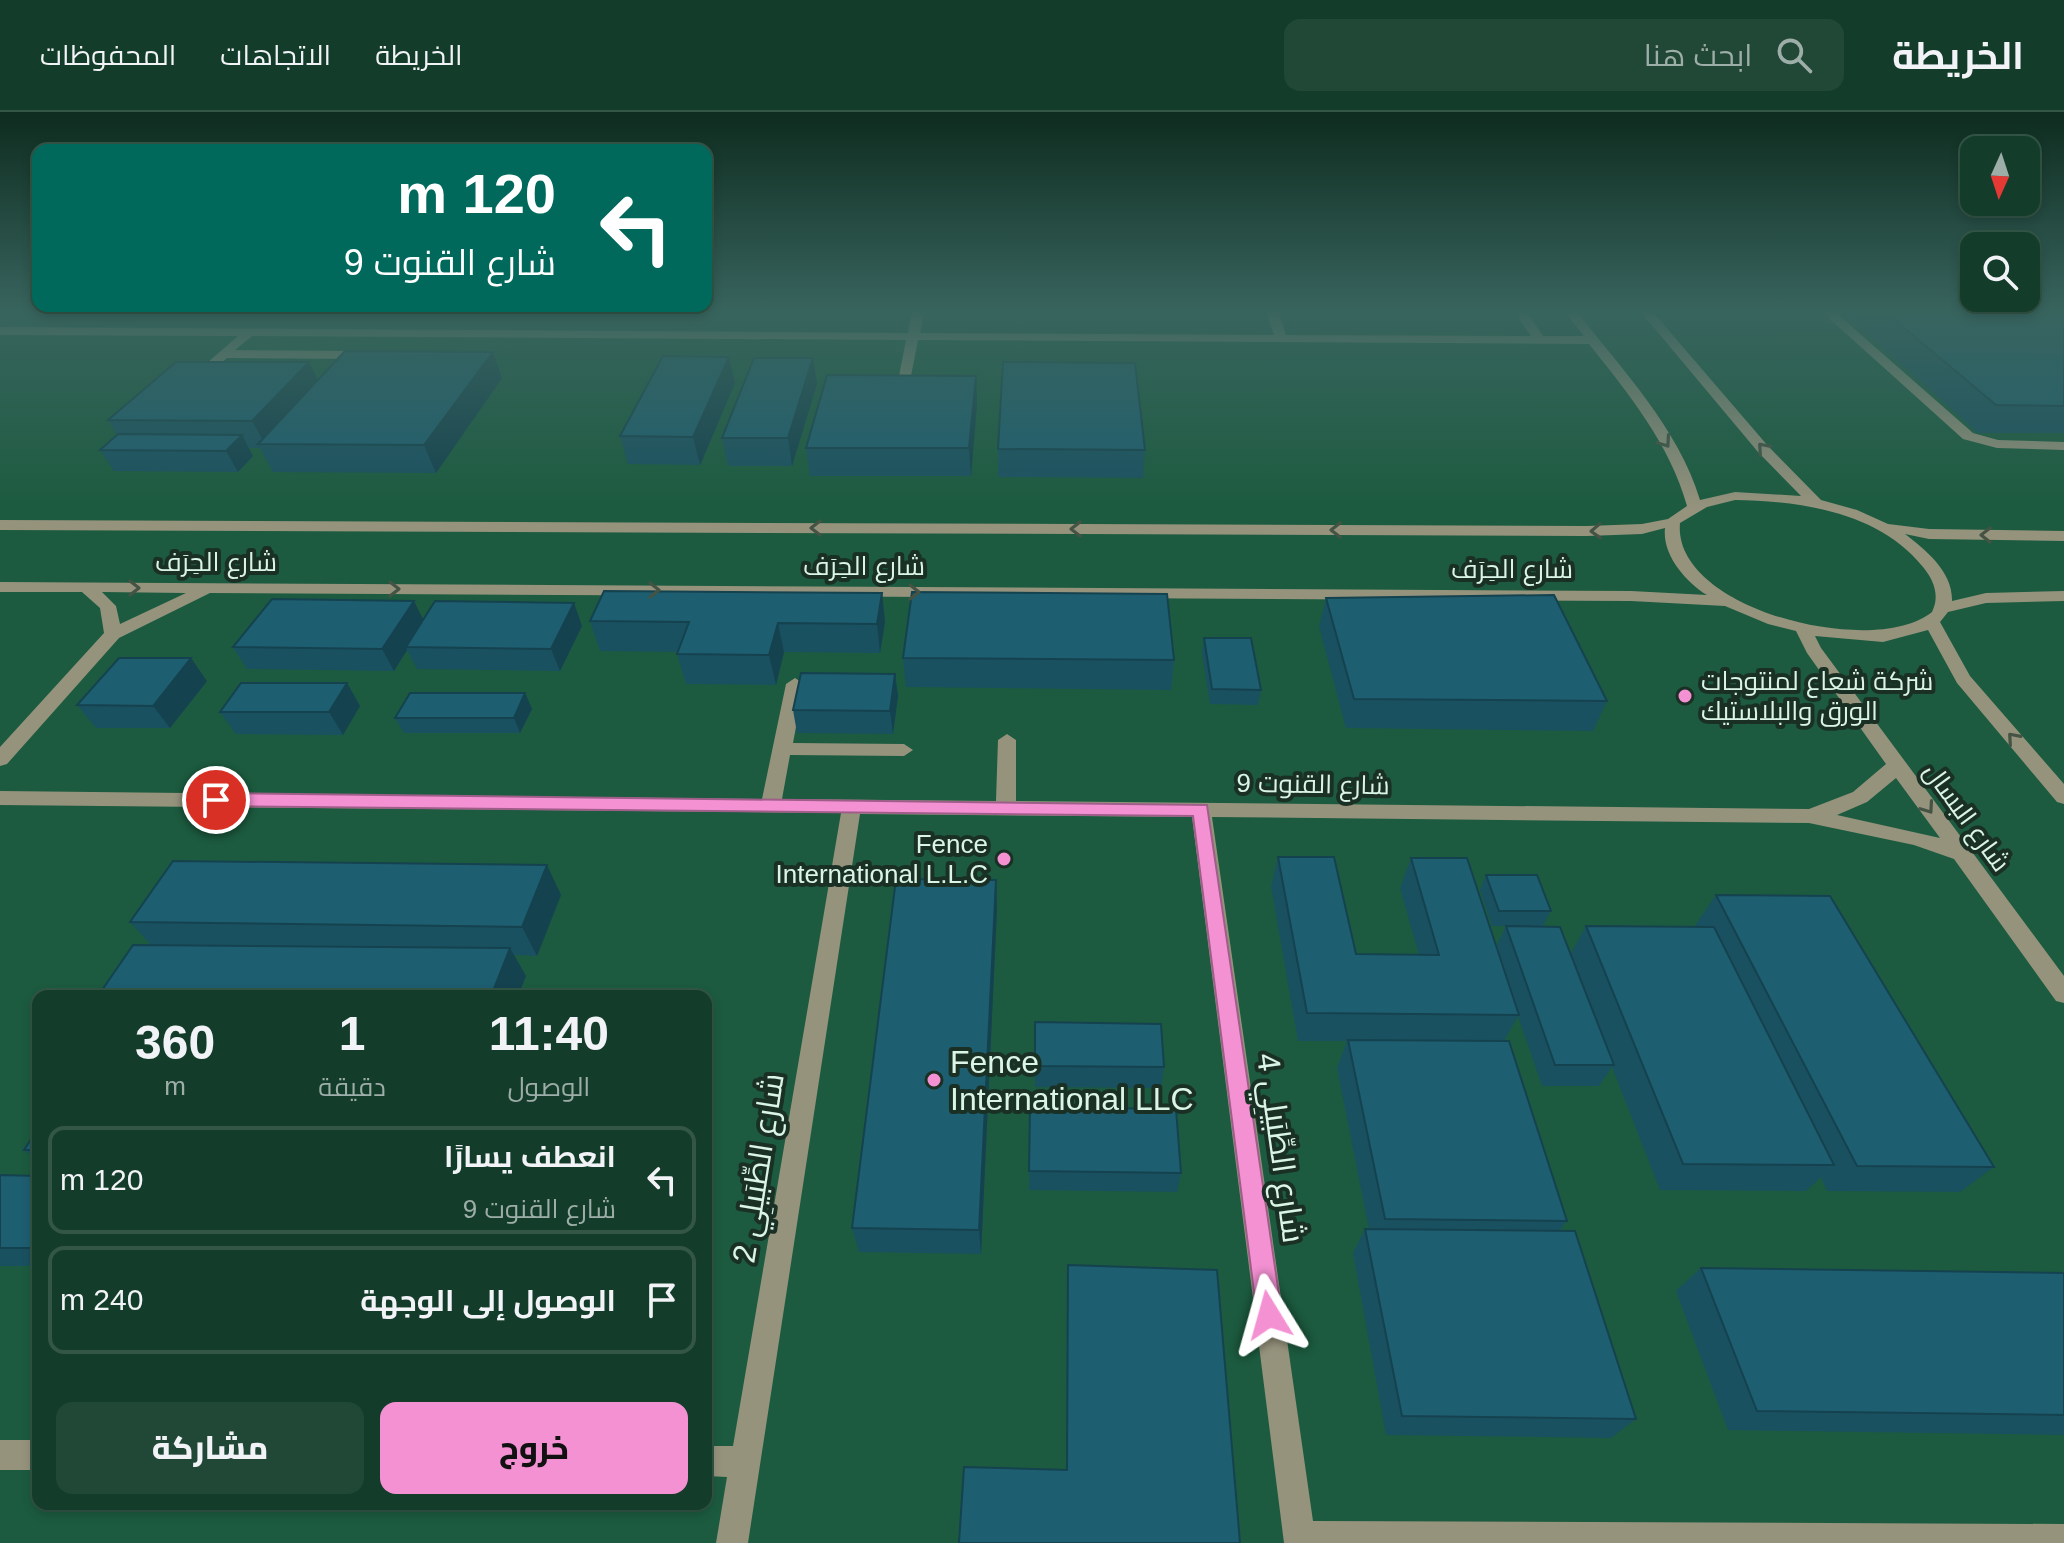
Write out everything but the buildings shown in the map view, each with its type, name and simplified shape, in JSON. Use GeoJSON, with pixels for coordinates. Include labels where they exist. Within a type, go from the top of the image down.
{"type":"FeatureCollection","features":[{"type":"Feature","properties":{"kind":"street"},"geometry":{"type":"LineString","coordinates":[[182,392],[198,378]]}},
{"type":"Feature","properties":{"kind":"street"},"geometry":{"type":"LineString","coordinates":[[903,386],[905,378]]}},
{"type":"Feature","properties":{"kind":"street"},"geometry":{"type":"LineString","coordinates":[[1618,378],[1670,449],[1688,481],[1694,506]]}},
{"type":"Feature","properties":{"kind":"street"},"geometry":{"type":"LineString","coordinates":[[1703,378],[1763,449],[1817,504]]}},
{"type":"Feature","properties":{"kind":"street"},"geometry":{"type":"LineString","coordinates":[[1902,378],[1968,436],[1997,444],[2064,446]]}},
{"type":"Feature","properties":{"kind":"street"},"geometry":{"type":"LineString","coordinates":[[2064,536],[1929,534],[1876,524],[1789,498],[1735,496],[1694,506],[1673,522],[1672,539],[1680,560],[1698,581],[1728,601],[1804,630],[1842,636],[1879,637],[1909,633],[1938,615],[1986,598],[2064,596]]}},
{"type":"Feature","properties":{"kind":"street","name":"شارع الحِرَف"},"geometry":{"type":"LineString","coordinates":[[0,525],[1587,531],[1642,529],[1673,522]]}},
{"type":"Feature","properties":{"kind":"street"},"geometry":{"type":"LineString","coordinates":[[1876,524],[1909,543],[1933,565],[1946,587],[1938,615],[1963,679],[2064,797]]}},
{"type":"Feature","properties":{"kind":"street","name":"شارع الحِرَف"},"geometry":{"type":"LineString","coordinates":[[0,587],[1631,596],[1728,601]]}},
{"type":"Feature","properties":{"kind":"street"},"geometry":{"type":"LineString","coordinates":[[86,587],[108,606],[113,634]]}},
{"type":"Feature","properties":{"kind":"street"},"geometry":{"type":"LineString","coordinates":[[0,759],[113,634],[211,588]]}},
{"type":"Feature","properties":{"kind":"street","name":"شارع البسال"},"geometry":{"type":"LineString","coordinates":[[1804,630],[1813,649],[2064,994]]}},
{"type":"Feature","properties":{"kind":"street"},"geometry":{"type":"LineString","coordinates":[[771,804],[795,684]]}},
{"type":"Feature","properties":{"kind":"street"},"geometry":{"type":"LineString","coordinates":[[1006,806],[1007,740]]}},
{"type":"Feature","properties":{"kind":"street"},"geometry":{"type":"LineString","coordinates":[[782,749],[904,750]]}},
{"type":"Feature","properties":{"kind":"street","name":"شارع القنوت 9"},"geometry":{"type":"LineString","coordinates":[[1809,816],[1854,802],[1881,785],[1897,764]]}},
{"type":"Feature","properties":{"kind":"street","name":"شارع القنوت 9"},"geometry":{"type":"LineString","coordinates":[[0,798],[1809,816],[1915,838],[1961,853]]}},
{"type":"Feature","properties":{"kind":"street","name":"شارع الطِّبَيلِي 2"},"geometry":{"type":"LineString","coordinates":[[732,1543],[852,805]]}},
{"type":"Feature","properties":{"kind":"street","name":"شارع الطِّبَيلِي 4"},"geometry":{"type":"LineString","coordinates":[[1201,809],[1300,1540]]}},
{"type":"Feature","properties":{"kind":"street"},"geometry":{"type":"LineString","coordinates":[[0,1455],[32,1455]]}},
{"type":"Feature","properties":{"kind":"street"},"geometry":{"type":"LineString","coordinates":[[712,1461],[745,1462]]}},
{"type":"Feature","properties":{"kind":"street"},"geometry":{"type":"LineString","coordinates":[[1300,1540],[2064,1540]]}},
{"type":"Feature","properties":{"kind":"shaded area"},"geometry":{"type":"Polygon","coordinates":[[[0,378],[2064,378],[2064,1543],[0,1543],[0,378]]]}},
{"type":"Feature","properties":{"kind":"place","name":"شركة شعاع لمنتوجات الورق والبلاستيك"},"geometry":{"type":"Point","coordinates":[1685,696]}},
{"type":"Feature","properties":{"kind":"place","name":"Fence International L.L.C"},"geometry":{"type":"Point","coordinates":[1004,859]}},
{"type":"Feature","properties":{"kind":"place","name":"Fence International LLC"},"geometry":{"type":"Point","coordinates":[934,1080]}},
{"type":"Feature","properties":{"kind":"route"},"geometry":{"type":"LineString","coordinates":[[216,800],[1201,809],[1269,1315]]}}]}
